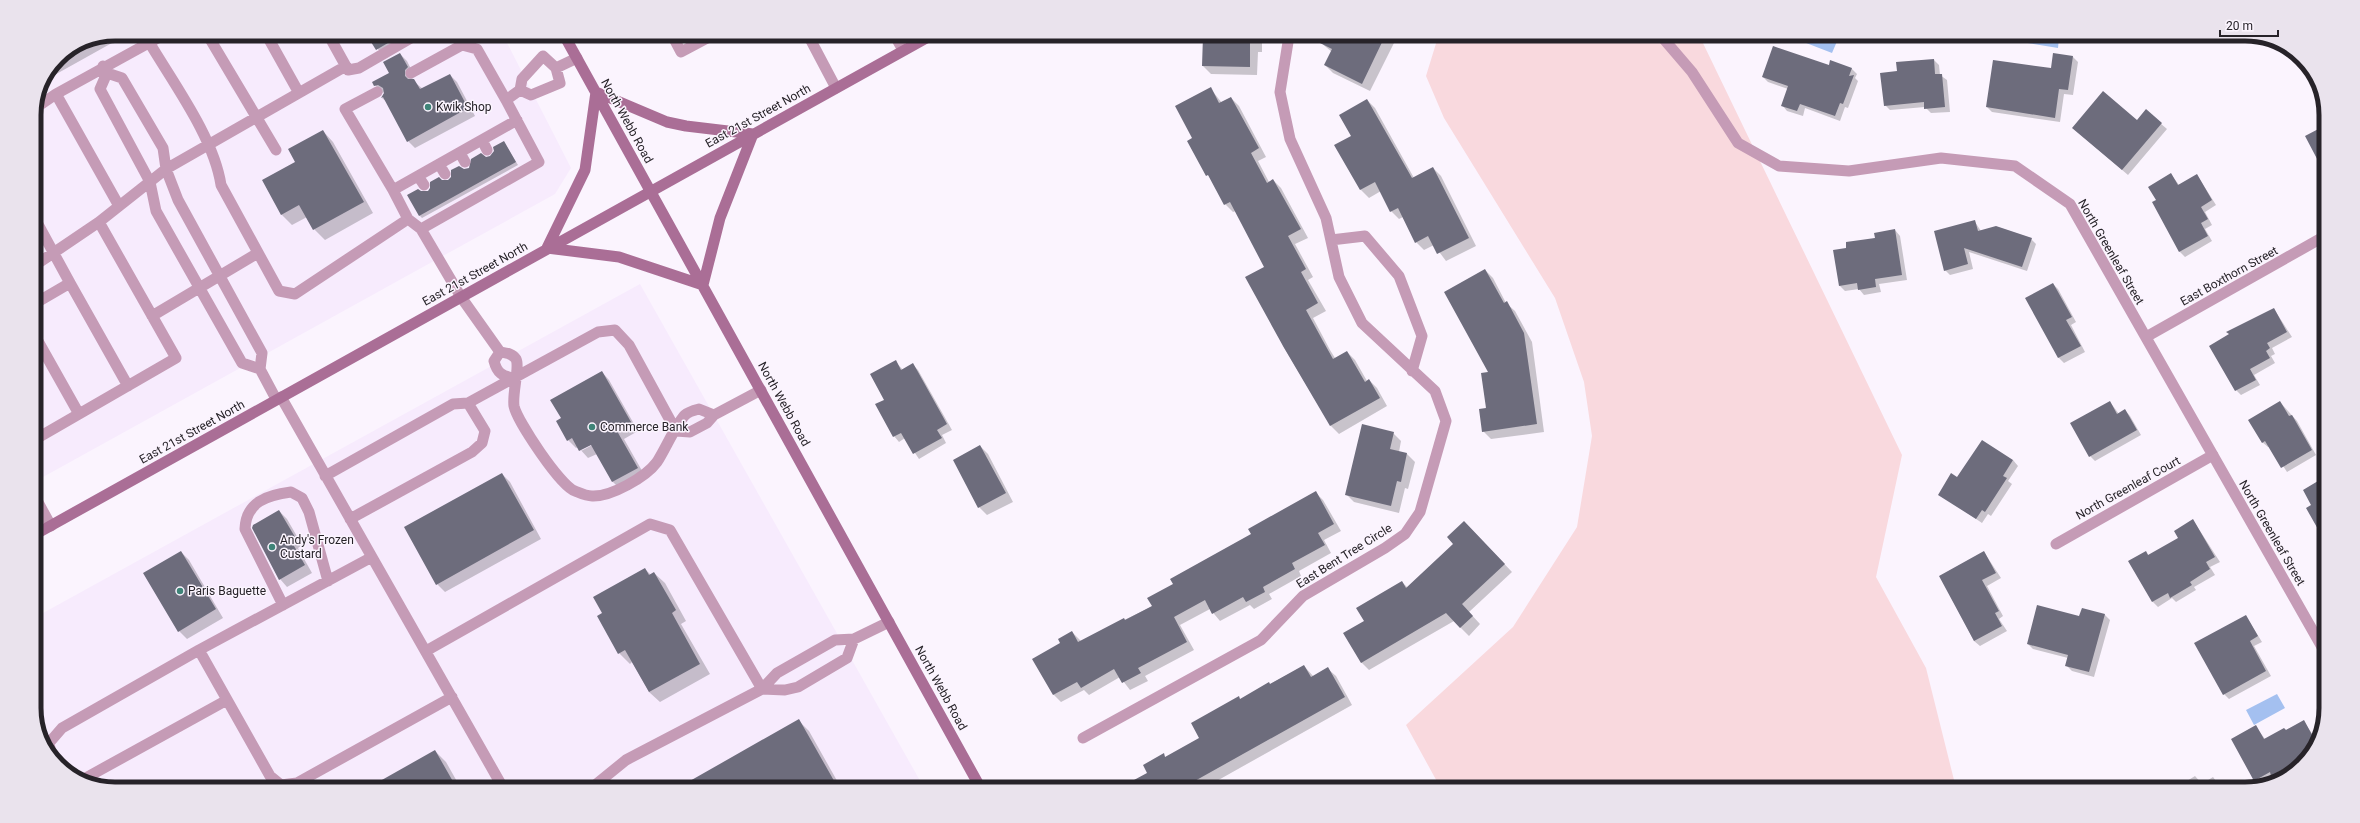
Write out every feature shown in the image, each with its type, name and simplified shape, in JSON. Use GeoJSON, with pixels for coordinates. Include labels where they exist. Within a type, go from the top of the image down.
{"type":"FeatureCollection","features":[{"type":"Feature","properties":{"kind":"main road","name":"North Webb Road"},"geometry":{"type":"LineString","coordinates":[[567,41],[978,782]]}},
{"type":"Feature","properties":{"kind":"main road","name":"East 21st Street North"},"geometry":{"type":"LineString","coordinates":[[41,532],[546,248],[920,41]]}},
{"type":"Feature","properties":{"kind":"main road"},"geometry":{"type":"LineString","coordinates":[[596,92],[667,122],[686,126],[753,134],[720,218],[703,285],[619,257],[546,248],[581,181],[587,165],[596,92]]}},
{"type":"Feature","properties":{"kind":"street"},"geometry":{"type":"LineString","coordinates":[[211,41],[276,150]]}},
{"type":"Feature","properties":{"kind":"street"},"geometry":{"type":"LineString","coordinates":[[270,41],[298,93]]}},
{"type":"Feature","properties":{"kind":"street"},"geometry":{"type":"LineString","coordinates":[[332,41],[348,70],[359,68],[406,41]]}},
{"type":"Feature","properties":{"kind":"street"},"geometry":{"type":"LineString","coordinates":[[675,41],[681,52],[702,41]]}},
{"type":"Feature","properties":{"kind":"street"},"geometry":{"type":"LineString","coordinates":[[811,41],[836,88]]}},
{"type":"Feature","properties":{"kind":"street"},"geometry":{"type":"LineString","coordinates":[[897,41],[903,50]]}},
{"type":"Feature","properties":{"kind":"street","name":"East Bent Tree Circle"},"geometry":{"type":"LineString","coordinates":[[1083,738],[1261,640],[1303,596],[1385,548],[1405,534],[1420,512],[1446,421],[1435,391],[1362,323],[1339,277],[1326,218],[1290,139],[1280,92],[1288,41]]}},
{"type":"Feature","properties":{"kind":"street","name":"North Greenleaf Street"},"geometry":{"type":"LineString","coordinates":[[1665,41],[1692,72],[1738,143],[1779,166],[1849,171],[1941,158],[2015,166],[2070,204],[2319,642]]}},
{"type":"Feature","properties":{"kind":"street"},"geometry":{"type":"LineString","coordinates":[[42,104],[56,94],[105,70],[149,42],[209,144],[218,168],[221,185],[279,291],[295,294],[408,219]]}},
{"type":"Feature","properties":{"kind":"street"},"geometry":{"type":"LineString","coordinates":[[411,73],[462,45],[477,49],[539,162],[502,177],[480,189],[463,205],[421,229]]}},
{"type":"Feature","properties":{"kind":"street"},"geometry":{"type":"LineString","coordinates":[[506,100],[520,90],[522,79],[543,56],[556,68],[560,83],[531,95],[520,90]]}},
{"type":"Feature","properties":{"kind":"street"},"geometry":{"type":"LineString","coordinates":[[556,68],[577,58]]}},
{"type":"Feature","properties":{"kind":"street"},"geometry":{"type":"LineString","coordinates":[[41,261],[99,222],[166,169],[346,66]]}},
{"type":"Feature","properties":{"kind":"street"},"geometry":{"type":"LineString","coordinates":[[105,70],[122,78],[162,148],[166,169],[178,200],[262,353],[260,369],[326,476],[500,782]]}},
{"type":"Feature","properties":{"kind":"street"},"geometry":{"type":"LineString","coordinates":[[105,70],[100,89],[150,182],[156,212],[242,363],[260,369]]}},
{"type":"Feature","properties":{"kind":"street"},"geometry":{"type":"LineString","coordinates":[[378,92],[345,110],[393,190],[408,219],[421,229],[461,297],[500,352],[510,353],[516,359],[518,368],[514,378],[514,407],[553,471],[570,490],[592,496],[610,494],[640,477],[656,463],[685,414],[699,409],[714,415]]}},
{"type":"Feature","properties":{"kind":"street"},"geometry":{"type":"LineString","coordinates":[[56,94],[119,206]]}},
{"type":"Feature","properties":{"kind":"street"},"geometry":{"type":"LineString","coordinates":[[393,190],[421,181],[462,158],[484,145],[517,120]]}},
{"type":"Feature","properties":{"kind":"street"},"geometry":{"type":"LineString","coordinates":[[457,195],[463,205]]}},
{"type":"Feature","properties":{"kind":"street"},"geometry":{"type":"LineString","coordinates":[[436,207],[442,217]]}},
{"type":"Feature","properties":{"kind":"street"},"geometry":{"type":"LineString","coordinates":[[41,436],[176,358],[99,222]]}},
{"type":"Feature","properties":{"kind":"street"},"geometry":{"type":"LineString","coordinates":[[41,230],[128,386]]}},
{"type":"Feature","properties":{"kind":"street"},"geometry":{"type":"LineString","coordinates":[[1332,240],[1365,236],[1399,276],[1422,336],[1412,371]]}},
{"type":"Feature","properties":{"kind":"street","name":"East Boxthorn Street"},"geometry":{"type":"LineString","coordinates":[[2146,338],[2319,239]]}},
{"type":"Feature","properties":{"kind":"street"},"geometry":{"type":"LineString","coordinates":[[152,316],[258,253]]}},
{"type":"Feature","properties":{"kind":"street"},"geometry":{"type":"LineString","coordinates":[[41,300],[70,282]]}},
{"type":"Feature","properties":{"kind":"street"},"geometry":{"type":"LineString","coordinates":[[326,476],[454,404],[468,403],[598,332],[615,330],[629,345],[676,431]]}},
{"type":"Feature","properties":{"kind":"street"},"geometry":{"type":"LineString","coordinates":[[41,346],[79,414]]}},
{"type":"Feature","properties":{"kind":"street"},"geometry":{"type":"LineString","coordinates":[[500,352],[494,361],[496,368],[503,376],[514,378]]}},
{"type":"Feature","properties":{"kind":"street"},"geometry":{"type":"LineString","coordinates":[[676,431],[690,432],[707,424],[714,415],[761,390]]}},
{"type":"Feature","properties":{"kind":"street"},"geometry":{"type":"LineString","coordinates":[[350,519],[472,452],[482,443],[485,431],[468,403]]}},
{"type":"Feature","properties":{"kind":"street","name":"North Greenleaf Court"},"geometry":{"type":"LineString","coordinates":[[2056,544],[2213,455]]}},
{"type":"Feature","properties":{"kind":"street"},"geometry":{"type":"LineString","coordinates":[[283,605],[245,529],[246,519],[251,507],[262,498],[291,492],[302,498],[309,512],[328,581]]}},
{"type":"Feature","properties":{"kind":"street"},"geometry":{"type":"LineString","coordinates":[[41,508],[51,526]]}},
{"type":"Feature","properties":{"kind":"street"},"geometry":{"type":"LineString","coordinates":[[426,651],[650,524],[670,530],[762,689]]}},
{"type":"Feature","properties":{"kind":"street"},"geometry":{"type":"LineString","coordinates":[[50,742],[62,728],[199,650],[372,557]]}},
{"type":"Feature","properties":{"kind":"street"},"geometry":{"type":"LineString","coordinates":[[599,782],[626,760],[762,689],[777,672],[835,640],[854,639],[889,622]]}},
{"type":"Feature","properties":{"kind":"street"},"geometry":{"type":"LineString","coordinates":[[762,689],[785,690],[798,687],[847,658],[854,639]]}},
{"type":"Feature","properties":{"kind":"street"},"geometry":{"type":"LineString","coordinates":[[199,650],[270,776],[277,782]]}},
{"type":"Feature","properties":{"kind":"street"},"geometry":{"type":"LineString","coordinates":[[299,782],[452,697]]}},
{"type":"Feature","properties":{"kind":"street"},"geometry":{"type":"LineString","coordinates":[[88,777],[227,700]]}},
{"type":"Feature","properties":{"kind":"shaded area"},"geometry":{"type":"Polygon","coordinates":[[[115,41],[506,41],[571,168],[555,194],[41,478],[41,110],[45,91],[53,74],[59,66],[74,53],[101,42],[115,41]]]}},
{"type":"Feature","properties":{"kind":"shaded area"},"geometry":{"type":"Polygon","coordinates":[[[1437,41],[1702,41],[1902,455],[1876,577],[1926,668],[1954,782],[1437,782],[1406,725],[1513,627],[1577,527],[1592,436],[1584,382],[1555,298],[1444,118],[1426,76],[1437,41]]]}},
{"type":"Feature","properties":{"kind":"shaded area"},"geometry":{"type":"Polygon","coordinates":[[[640,284],[921,782],[101,781],[91,778],[70,767],[56,753],[47,736],[42,722],[41,713],[41,614],[640,284]]]}},
{"type":"Feature","properties":{"kind":"water"},"geometry":{"type":"Polygon","coordinates":[[[1801,41],[1837,41],[1832,53],[1801,41]]]}},
{"type":"Feature","properties":{"kind":"water"},"geometry":{"type":"Polygon","coordinates":[[[2015,41],[2059,41],[2058,48],[2015,41]]]}},
{"type":"Feature","properties":{"kind":"water"},"geometry":{"type":"Polygon","coordinates":[[[2277,694],[2285,708],[2254,725],[2246,710],[2277,694]]]}},
{"type":"Feature","properties":{"kind":"building"},"geometry":{"type":"Polygon","coordinates":[[[370,41],[391,41],[376,50],[370,41]]]}},
{"type":"Feature","properties":{"kind":"building"},"geometry":{"type":"Polygon","coordinates":[[[1203,41],[1250,41],[1250,67],[1202,66],[1203,41]]]}},
{"type":"Feature","properties":{"kind":"building"},"geometry":{"type":"Polygon","coordinates":[[[1316,41],[1383,41],[1362,84],[1324,65],[1332,49],[1316,41]]]}},
{"type":"Feature","properties":{"kind":"building"},"geometry":{"type":"Polygon","coordinates":[[[1773,46],[1829,65],[1830,60],[1852,68],[1849,76],[1854,75],[1843,104],[1840,103],[1835,116],[1800,104],[1797,111],[1781,106],[1788,86],[1762,77],[1773,46]]]}},
{"type":"Feature","properties":{"kind":"building","name":"Kwik Shop"},"geometry":{"type":"Polygon","coordinates":[[[400,53],[408,67],[405,70],[405,76],[408,79],[414,79],[420,89],[450,74],[468,108],[407,142],[383,97],[381,98],[384,93],[383,88],[378,85],[374,86],[372,82],[389,73],[383,62],[400,53]]]}},
{"type":"Feature","properties":{"kind":"building"},"geometry":{"type":"Polygon","coordinates":[[[2053,53],[2073,56],[2068,90],[2059,89],[2055,118],[1986,107],[1993,60],[2051,68],[2053,53]]]}},
{"type":"Feature","properties":{"kind":"building"},"geometry":{"type":"Polygon","coordinates":[[[1934,59],[1935,74],[1942,74],[1945,107],[1924,109],[1924,102],[1884,106],[1880,73],[1897,71],[1896,62],[1934,59]]]}},
{"type":"Feature","properties":{"kind":"building"},"geometry":{"type":"Polygon","coordinates":[[[1211,87],[1219,103],[1231,97],[1259,148],[1251,153],[1267,183],[1273,179],[1301,229],[1288,236],[1306,269],[1301,272],[1318,303],[1306,310],[1333,359],[1347,351],[1365,382],[1369,379],[1380,398],[1330,426],[1245,277],[1264,267],[1230,202],[1224,205],[1187,141],[1192,138],[1175,106],[1211,87]]]}},
{"type":"Feature","properties":{"kind":"building"},"geometry":{"type":"Polygon","coordinates":[[[2103,91],[2137,120],[2146,109],[2162,123],[2122,170],[2072,128],[2103,91]]]}},
{"type":"Feature","properties":{"kind":"building"},"geometry":{"type":"Polygon","coordinates":[[[1367,99],[1412,178],[1433,167],[1469,238],[1437,254],[1428,236],[1415,243],[1398,208],[1390,212],[1375,182],[1360,190],[1334,145],[1351,136],[1339,115],[1367,99]]]}},
{"type":"Feature","properties":{"kind":"building"},"geometry":{"type":"Polygon","coordinates":[[[2319,129],[2319,163],[2305,136],[2319,129]]]}},
{"type":"Feature","properties":{"kind":"building"},"geometry":{"type":"Polygon","coordinates":[[[323,130],[364,202],[313,230],[299,205],[281,215],[262,180],[295,162],[288,149],[323,130]]]}},
{"type":"Feature","properties":{"kind":"building"},"geometry":{"type":"Polygon","coordinates":[[[504,141],[516,162],[419,216],[407,195],[418,189],[421,191],[428,191],[430,188],[430,182],[439,177],[442,180],[448,180],[451,177],[451,170],[459,166],[464,169],[469,168],[471,159],[481,153],[486,157],[490,156],[494,151],[493,147],[504,141]]]}},
{"type":"Feature","properties":{"kind":"building"},"geometry":{"type":"Polygon","coordinates":[[[2171,173],[2178,185],[2197,174],[2212,200],[2201,207],[2208,219],[2201,223],[2208,236],[2179,252],[2152,202],[2156,200],[2148,187],[2171,173]]]}},
{"type":"Feature","properties":{"kind":"building"},"geometry":{"type":"Polygon","coordinates":[[[1975,220],[1978,231],[1996,226],[2032,238],[2022,267],[1964,248],[1968,264],[1944,271],[1934,231],[1975,220]]]}},
{"type":"Feature","properties":{"kind":"building"},"geometry":{"type":"Polygon","coordinates":[[[1895,229],[1902,275],[1875,279],[1876,287],[1858,290],[1857,283],[1839,286],[1833,250],[1846,248],[1846,242],[1875,238],[1874,233],[1895,229]]]}},
{"type":"Feature","properties":{"kind":"building"},"geometry":{"type":"Polygon","coordinates":[[[1485,269],[1504,303],[1507,301],[1524,333],[1537,424],[1482,432],[1479,409],[1486,408],[1481,373],[1488,372],[1444,292],[1485,269]]]}},
{"type":"Feature","properties":{"kind":"building"},"geometry":{"type":"Polygon","coordinates":[[[2053,283],[2072,317],[2066,320],[2081,346],[2058,358],[2025,298],[2053,283]]]}},
{"type":"Feature","properties":{"kind":"building"},"geometry":{"type":"Polygon","coordinates":[[[2274,308],[2287,332],[2267,343],[2270,348],[2266,351],[2270,358],[2250,369],[2256,380],[2235,391],[2209,346],[2229,334],[2226,332],[2274,308]]]}},
{"type":"Feature","properties":{"kind":"building"},"geometry":{"type":"Polygon","coordinates":[[[896,360],[901,370],[913,363],[947,424],[937,430],[942,438],[913,454],[901,433],[893,437],[875,404],[884,400],[870,374],[896,360]]]}},
{"type":"Feature","properties":{"kind":"building","name":"Commerce Bank"},"geometry":{"type":"Polygon","coordinates":[[[602,371],[631,422],[617,431],[638,468],[612,482],[591,445],[579,451],[572,438],[567,441],[556,421],[561,418],[550,400],[602,371]]]}},
{"type":"Feature","properties":{"kind":"building"},"geometry":{"type":"Polygon","coordinates":[[[2110,401],[2117,414],[2125,409],[2137,430],[2089,457],[2070,423],[2110,401]]]}},
{"type":"Feature","properties":{"kind":"building"},"geometry":{"type":"Polygon","coordinates":[[[2280,401],[2289,416],[2292,415],[2312,450],[2281,468],[2265,441],[2262,443],[2248,420],[2280,401]]]}},
{"type":"Feature","properties":{"kind":"building"},"geometry":{"type":"Polygon","coordinates":[[[1362,424],[1394,432],[1390,449],[1407,453],[1401,482],[1397,481],[1391,506],[1345,495],[1362,424]]]}},
{"type":"Feature","properties":{"kind":"building"},"geometry":{"type":"Polygon","coordinates":[[[1982,440],[2013,460],[2003,476],[2007,478],[1985,512],[1982,510],[1976,519],[1938,495],[1951,473],[1957,477],[1982,440]]]}},
{"type":"Feature","properties":{"kind":"building"},"geometry":{"type":"Polygon","coordinates":[[[980,445],[1006,493],[978,508],[953,460],[980,445]]]}},
{"type":"Feature","properties":{"kind":"building"},"geometry":{"type":"Polygon","coordinates":[[[502,473],[534,530],[436,585],[404,527],[502,473]]]}},
{"type":"Feature","properties":{"kind":"building"},"geometry":{"type":"Polygon","coordinates":[[[2319,480],[2319,531],[2306,508],[2311,505],[2303,490],[2319,480]]]}},
{"type":"Feature","properties":{"kind":"building"},"geometry":{"type":"Polygon","coordinates":[[[1316,491],[1334,524],[1318,533],[1325,545],[1292,563],[1295,569],[1263,587],[1265,592],[1246,602],[1243,597],[1212,614],[1205,600],[1174,617],[1187,642],[1138,668],[1141,673],[1122,683],[1114,669],[1081,688],[1077,682],[1053,695],[1032,659],[1060,643],[1058,639],[1072,631],[1078,642],[1124,618],[1125,620],[1152,606],[1147,598],[1173,584],[1170,579],[1251,534],[1248,529],[1316,491]]]}},
{"type":"Feature","properties":{"kind":"building","name":"Andy's Frozen Custard"},"geometry":{"type":"Polygon","coordinates":[[[279,510],[295,537],[290,539],[305,565],[279,580],[252,528],[253,525],[279,510]]]}},
{"type":"Feature","properties":{"kind":"building"},"geometry":{"type":"Polygon","coordinates":[[[2193,519],[2215,557],[2206,562],[2210,569],[2190,582],[2192,585],[2170,598],[2168,593],[2152,602],[2128,561],[2146,551],[2148,555],[2178,538],[2174,531],[2193,519]]]}},
{"type":"Feature","properties":{"kind":"building"},"geometry":{"type":"Polygon","coordinates":[[[1464,521],[1505,564],[1462,604],[1473,616],[1460,628],[1446,613],[1361,663],[1343,633],[1364,621],[1356,608],[1402,581],[1406,588],[1453,544],[1447,537],[1464,521]]]}},
{"type":"Feature","properties":{"kind":"building","name":"Paris Baguette"},"geometry":{"type":"Polygon","coordinates":[[[181,551],[216,609],[178,632],[143,573],[181,551]]]}},
{"type":"Feature","properties":{"kind":"building"},"geometry":{"type":"Polygon","coordinates":[[[1984,551],[1996,573],[1982,580],[1999,611],[1995,613],[2002,626],[1974,641],[1939,576],[1984,551]]]}},
{"type":"Feature","properties":{"kind":"building"},"geometry":{"type":"Polygon","coordinates":[[[645,568],[649,575],[654,572],[676,610],[672,613],[700,664],[649,692],[625,650],[618,654],[597,616],[602,613],[593,597],[645,568]]]}},
{"type":"Feature","properties":{"kind":"building"},"geometry":{"type":"Polygon","coordinates":[[[2037,605],[2079,616],[2082,608],[2105,614],[2089,672],[2065,666],[2068,655],[2027,644],[2037,605]]]}},
{"type":"Feature","properties":{"kind":"building"},"geometry":{"type":"Polygon","coordinates":[[[2246,615],[2258,636],[2250,641],[2266,671],[2223,695],[2194,643],[2246,615]]]}},
{"type":"Feature","properties":{"kind":"building"},"geometry":{"type":"Polygon","coordinates":[[[1304,665],[1311,677],[1328,667],[1345,697],[1193,782],[1130,782],[1147,773],[1143,765],[1164,753],[1165,757],[1199,738],[1191,723],[1239,696],[1240,699],[1269,682],[1270,684],[1304,665]]]}},
{"type":"Feature","properties":{"kind":"building"},"geometry":{"type":"Polygon","coordinates":[[[799,719],[835,782],[688,782],[799,719]]]}},
{"type":"Feature","properties":{"kind":"building"},"geometry":{"type":"Polygon","coordinates":[[[2304,720],[2313,736],[2304,753],[2296,762],[2271,776],[2270,772],[2254,781],[2231,739],[2256,725],[2264,739],[2284,728],[2286,730],[2304,720]]]}},
{"type":"Feature","properties":{"kind":"building"},"geometry":{"type":"Polygon","coordinates":[[[435,750],[453,782],[378,782],[435,750]]]}},
{"type":"Feature","properties":{"kind":"place","name":"Kwik Shop"},"geometry":{"type":"Point","coordinates":[428,107]}},
{"type":"Feature","properties":{"kind":"place","name":"Commerce Bank"},"geometry":{"type":"Point","coordinates":[592,427]}},
{"type":"Feature","properties":{"kind":"place","name":"Andy's Frozen Custard"},"geometry":{"type":"Point","coordinates":[272,547]}},
{"type":"Feature","properties":{"kind":"place","name":"Paris Baguette"},"geometry":{"type":"Point","coordinates":[180,591]}}]}
